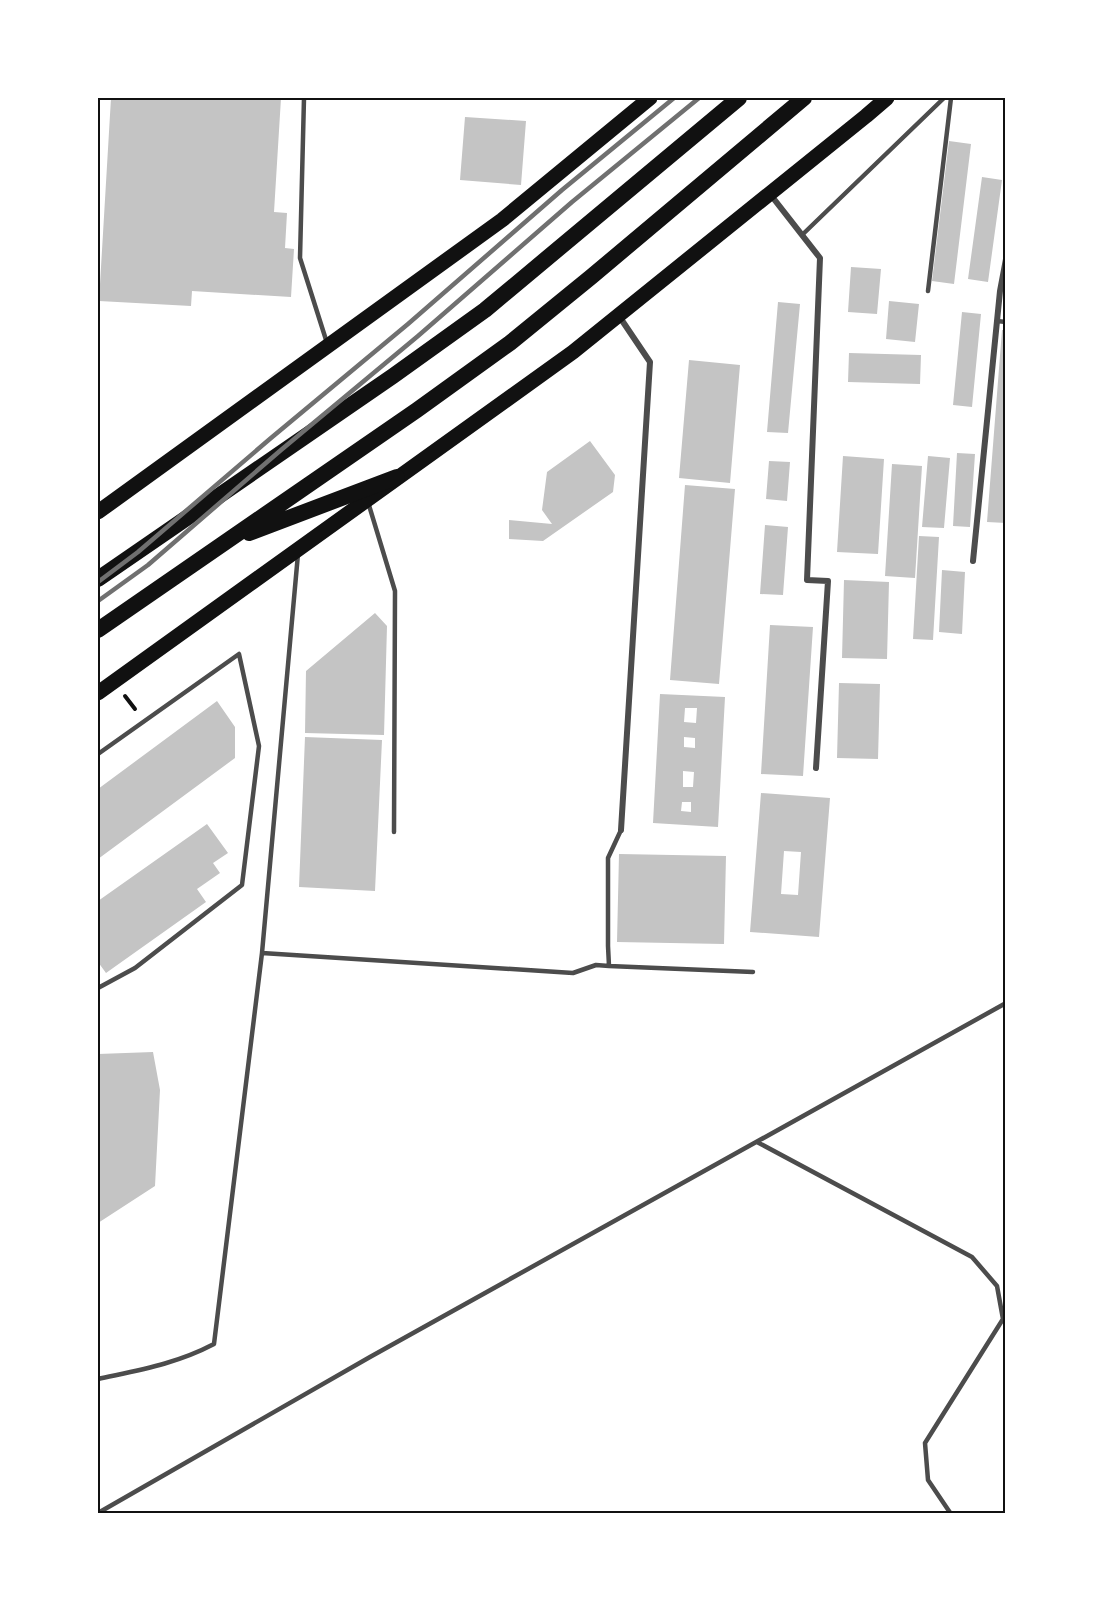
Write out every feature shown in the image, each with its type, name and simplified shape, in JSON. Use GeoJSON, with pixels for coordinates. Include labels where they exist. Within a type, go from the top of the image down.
{"type":"FeatureCollection","features":[{"type":"Feature","properties":{"kind":"highway"},"geometry":{"type":"LineString","coordinates":[[98,579],[383,383],[484,310],[740,98]]}},
{"type":"Feature","properties":{"kind":"highway"},"geometry":{"type":"LineString","coordinates":[[98,630],[417,410],[510,343],[804,98]]}},
{"type":"Feature","properties":{"kind":"highway"},"geometry":{"type":"LineString","coordinates":[[226,542],[398,477]]}},
{"type":"Feature","properties":{"kind":"main road"},"geometry":{"type":"LineString","coordinates":[[98,512],[502,220],[650,98]]}},
{"type":"Feature","properties":{"kind":"main road"},"geometry":{"type":"LineString","coordinates":[[98,693],[573,352],[887,98]]}},
{"type":"Feature","properties":{"kind":"street"},"geometry":{"type":"LineString","coordinates":[[770,194],[820,258],[807,580],[828,581],[816,768]]}},
{"type":"Feature","properties":{"kind":"street"},"geometry":{"type":"LineString","coordinates":[[973,561],[1005,259]]}},
{"type":"Feature","properties":{"kind":"street"},"geometry":{"type":"LineString","coordinates":[[618,315],[650,362],[621,830]]}},
{"type":"Feature","properties":{"kind":"lane"},"geometry":{"type":"LineString","coordinates":[[304,98],[300,258],[327,346]]}},
{"type":"Feature","properties":{"kind":"lane"},"geometry":{"type":"LineString","coordinates":[[802,235],[944,98]]}},
{"type":"Feature","properties":{"kind":"lane"},"geometry":{"type":"LineString","coordinates":[[928,291],[951,98]]}},
{"type":"Feature","properties":{"kind":"lane"},"geometry":{"type":"LineString","coordinates":[[997,321],[1005,322]]}},
{"type":"Feature","properties":{"kind":"lane"},"geometry":{"type":"LineString","coordinates":[[367,500],[395,591],[394,832]]}},
{"type":"Feature","properties":{"kind":"lane"},"geometry":{"type":"LineString","coordinates":[[98,1379],[172,1362],[194,1355],[214,1344],[262,953],[299,548]]}},
{"type":"Feature","properties":{"kind":"lane"},"geometry":{"type":"LineString","coordinates":[[98,754],[239,654],[259,746],[242,885],[135,968],[98,988]]}},
{"type":"Feature","properties":{"kind":"lane"},"geometry":{"type":"LineString","coordinates":[[609,966],[608,858],[621,830]]}},
{"type":"Feature","properties":{"kind":"lane"},"geometry":{"type":"LineString","coordinates":[[262,953],[573,973],[596,965],[753,972]]}},
{"type":"Feature","properties":{"kind":"lane"},"geometry":{"type":"LineString","coordinates":[[98,1513],[370,1357],[1005,1003]]}},
{"type":"Feature","properties":{"kind":"lane"},"geometry":{"type":"LineString","coordinates":[[757,1142],[972,1257],[997,1286],[1005,1290]]}},
{"type":"Feature","properties":{"kind":"lane"},"geometry":{"type":"LineString","coordinates":[[951,1514],[928,1480],[925,1443],[1003,1319],[997,1286]]}},
{"type":"Feature","properties":{"kind":"path"},"geometry":{"type":"LineString","coordinates":[[114,681],[146,720]]}},
{"type":"Feature","properties":{"kind":"building"},"geometry":{"type":"Polygon","coordinates":[[[111,98],[281,98],[274,212],[287,213],[285,248],[294,249],[291,297],[192,291],[191,306],[99,301],[111,98]]]}},
{"type":"Feature","properties":{"kind":"building"},"geometry":{"type":"Polygon","coordinates":[[[465,117],[526,121],[521,185],[460,180],[465,117]]]}},
{"type":"Feature","properties":{"kind":"building"},"geometry":{"type":"Polygon","coordinates":[[[949,141],[971,144],[954,284],[932,281],[949,141]]]}},
{"type":"Feature","properties":{"kind":"building"},"geometry":{"type":"Polygon","coordinates":[[[982,177],[1002,180],[988,282],[968,279],[982,177]]]}},
{"type":"Feature","properties":{"kind":"building"},"geometry":{"type":"Polygon","coordinates":[[[851,267],[881,269],[877,314],[848,312],[851,267]]]}},
{"type":"Feature","properties":{"kind":"building"},"geometry":{"type":"Polygon","coordinates":[[[889,301],[919,304],[915,342],[886,339],[889,301]]]}},
{"type":"Feature","properties":{"kind":"building"},"geometry":{"type":"Polygon","coordinates":[[[778,302],[800,304],[788,433],[767,432],[778,302]]]}},
{"type":"Feature","properties":{"kind":"building"},"geometry":{"type":"Polygon","coordinates":[[[962,312],[981,314],[972,407],[953,405],[962,312]]]}},
{"type":"Feature","properties":{"kind":"building"},"geometry":{"type":"Polygon","coordinates":[[[1002,330],[1006,330],[1006,523],[987,522],[1002,330]]]}},
{"type":"Feature","properties":{"kind":"building"},"geometry":{"type":"Polygon","coordinates":[[[849,353],[921,355],[920,384],[848,382],[849,353]]]}},
{"type":"Feature","properties":{"kind":"building"},"geometry":{"type":"Polygon","coordinates":[[[689,360],[740,365],[730,483],[679,478],[689,360]]]}},
{"type":"Feature","properties":{"kind":"building"},"geometry":{"type":"Polygon","coordinates":[[[590,441],[615,475],[613,492],[543,541],[509,539],[509,520],[552,524],[542,510],[547,472],[590,441]]]}},
{"type":"Feature","properties":{"kind":"building"},"geometry":{"type":"Polygon","coordinates":[[[957,453],[975,454],[970,527],[953,526],[957,453]]]}},
{"type":"Feature","properties":{"kind":"building"},"geometry":{"type":"Polygon","coordinates":[[[843,456],[884,459],[878,554],[837,552],[843,456]]]}},
{"type":"Feature","properties":{"kind":"building"},"geometry":{"type":"Polygon","coordinates":[[[928,456],[950,458],[944,528],[922,527],[928,456]]]}},
{"type":"Feature","properties":{"kind":"building"},"geometry":{"type":"Polygon","coordinates":[[[769,461],[790,462],[787,501],[766,499],[769,461]]]}},
{"type":"Feature","properties":{"kind":"building"},"geometry":{"type":"Polygon","coordinates":[[[892,464],[922,466],[915,578],[885,576],[892,464]]]}},
{"type":"Feature","properties":{"kind":"building"},"geometry":{"type":"Polygon","coordinates":[[[685,485],[735,489],[719,684],[670,680],[685,485]]]}},
{"type":"Feature","properties":{"kind":"building"},"geometry":{"type":"Polygon","coordinates":[[[765,525],[788,527],[783,595],[760,594],[765,525]]]}},
{"type":"Feature","properties":{"kind":"building"},"geometry":{"type":"Polygon","coordinates":[[[919,536],[939,537],[933,640],[913,639],[919,536]]]}},
{"type":"Feature","properties":{"kind":"building"},"geometry":{"type":"Polygon","coordinates":[[[942,570],[965,572],[962,634],[939,632],[942,570]]]}},
{"type":"Feature","properties":{"kind":"building"},"geometry":{"type":"Polygon","coordinates":[[[844,580],[889,582],[887,659],[842,658],[844,580]]]}},
{"type":"Feature","properties":{"kind":"building"},"geometry":{"type":"Polygon","coordinates":[[[375,613],[387,626],[384,735],[305,733],[306,671],[375,613]]]}},
{"type":"Feature","properties":{"kind":"building"},"geometry":{"type":"Polygon","coordinates":[[[770,625],[813,627],[803,776],[761,774],[770,625]]]}},
{"type":"Feature","properties":{"kind":"building"},"geometry":{"type":"Polygon","coordinates":[[[839,683],[880,684],[878,759],[837,758],[839,683]]]}},
{"type":"Feature","properties":{"kind":"building"},"geometry":{"type":"Polygon","coordinates":[[[660,694],[725,697],[718,827],[653,823],[660,694]],[[685,708],[684,722],[696,723],[697,708],[685,708]],[[684,737],[684,747],[695,748],[695,738],[684,737]],[[683,771],[683,787],[693,787],[694,772],[683,771]],[[682,802],[681,811],[691,812],[691,802],[682,802]]]}},
{"type":"Feature","properties":{"kind":"building"},"geometry":{"type":"Polygon","coordinates":[[[217,701],[235,727],[235,758],[98,859],[98,789],[217,701]]]}},
{"type":"Feature","properties":{"kind":"building"},"geometry":{"type":"Polygon","coordinates":[[[305,737],[382,740],[375,891],[299,887],[305,737]]]}},
{"type":"Feature","properties":{"kind":"building"},"geometry":{"type":"Polygon","coordinates":[[[761,793],[830,798],[819,937],[750,932],[761,793]],[[784,851],[781,894],[798,895],[801,852],[784,851]]]}},
{"type":"Feature","properties":{"kind":"building"},"geometry":{"type":"Polygon","coordinates":[[[207,824],[228,853],[213,863],[220,873],[197,889],[206,902],[106,973],[98,962],[98,901],[207,824]]]}},
{"type":"Feature","properties":{"kind":"building"},"geometry":{"type":"Polygon","coordinates":[[[619,854],[726,856],[724,944],[617,942],[619,854]]]}},
{"type":"Feature","properties":{"kind":"building"},"geometry":{"type":"Polygon","coordinates":[[[153,1052],[160,1090],[155,1186],[98,1223],[98,1054],[153,1052]]]}},
{"type":"Feature","properties":{"kind":"railway"},"geometry":{"type":"LineString","coordinates":[[98,582],[138,552],[408,324],[562,190],[674,98]]}},
{"type":"Feature","properties":{"kind":"railway"},"geometry":{"type":"LineString","coordinates":[[98,601],[148,565],[572,202],[699,98]]}}]}
